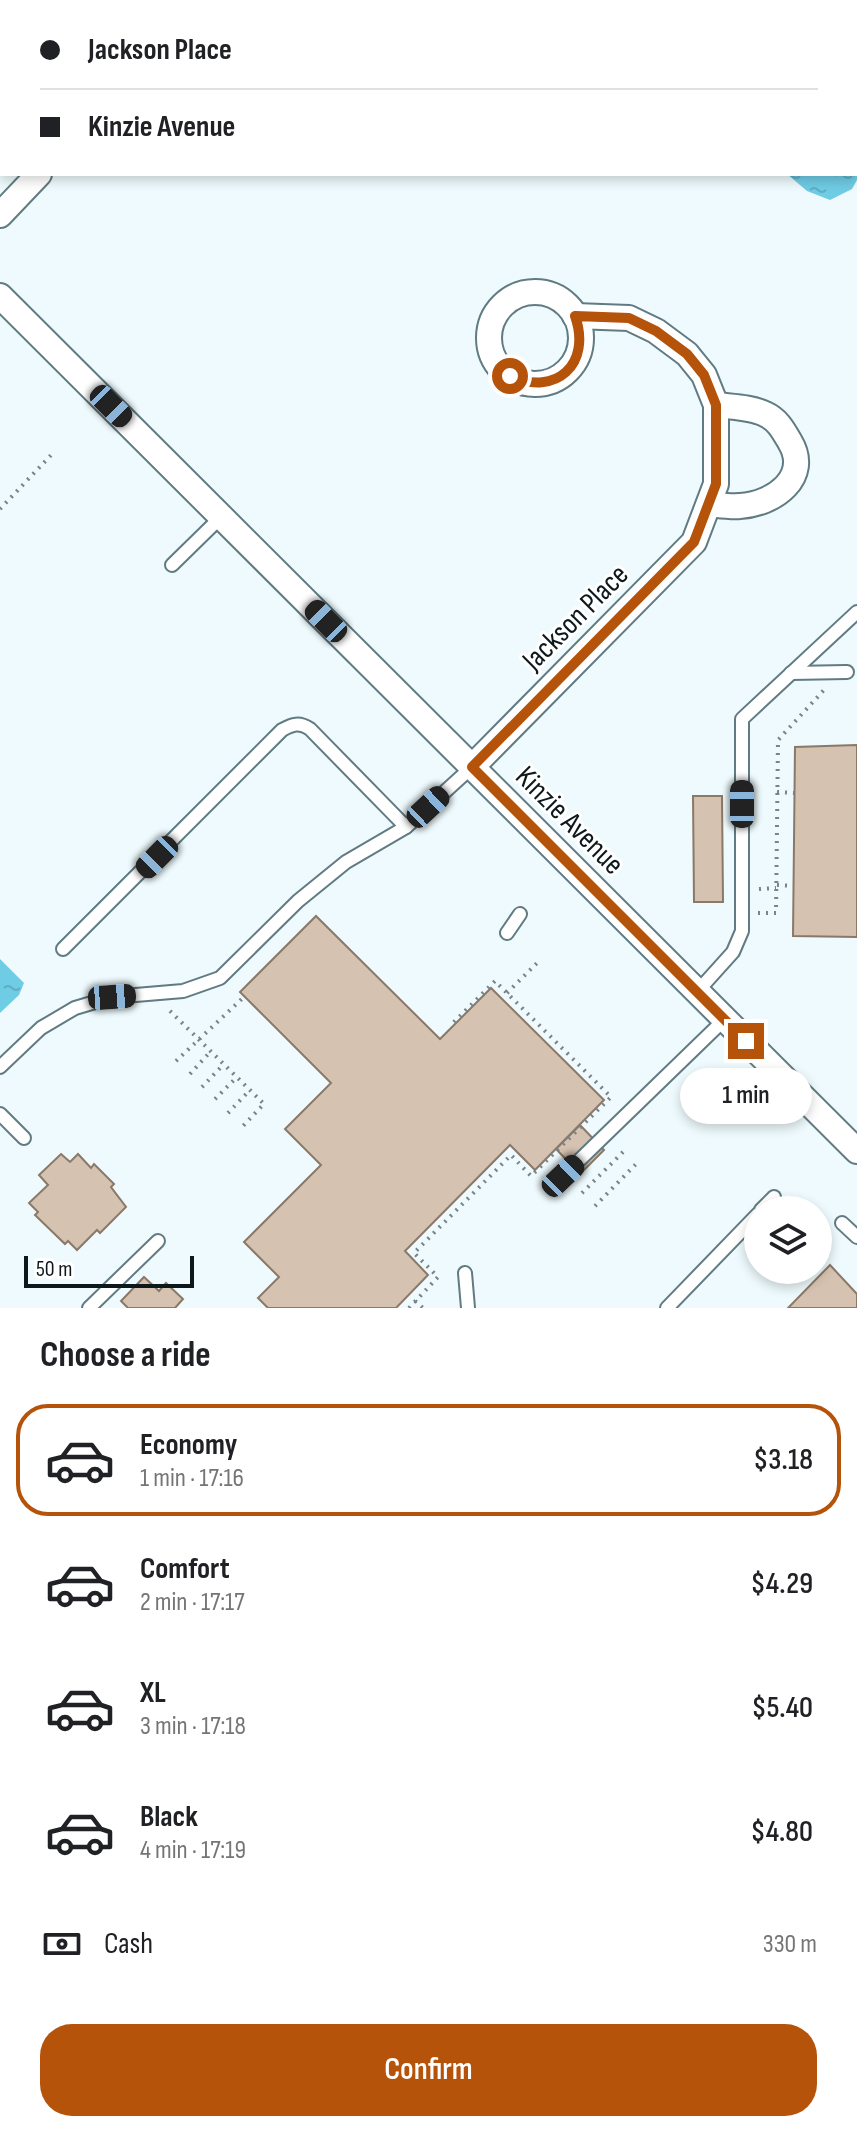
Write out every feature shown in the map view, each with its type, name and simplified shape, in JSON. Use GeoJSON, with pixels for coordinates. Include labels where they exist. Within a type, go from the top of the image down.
{"type":"FeatureCollection","features":[{"type":"Feature","properties":{"kind":"street"},"geometry":{"type":"LineString","coordinates":[[0,215],[37,176]]}},
{"type":"Feature","properties":{"kind":"street","name":"Kinzie Avenue"},"geometry":{"type":"LineString","coordinates":[[0,296],[857,1151]]}},
{"type":"Feature","properties":{"kind":"street","name":"Jackson Place"},"geometry":{"type":"LineString","coordinates":[[472,767],[694,542],[716,484],[716,405],[704,375],[687,354],[656,331],[629,318],[575,316]]}},
{"type":"Feature","properties":{"kind":"street"},"geometry":{"type":"LineString","coordinates":[[709,504],[741,506],[756,503],[772,497],[793,480],[796,472],[797,454],[780,424],[764,414],[716,405]]}},
{"type":"Feature","properties":{"kind":"lane"},"geometry":{"type":"LineString","coordinates":[[172,565],[221,517]]}},
{"type":"Feature","properties":{"kind":"lane"},"geometry":{"type":"LineString","coordinates":[[697,992],[733,952],[742,931],[742,719],[857,612]]}},
{"type":"Feature","properties":{"kind":"lane"},"geometry":{"type":"LineString","coordinates":[[791,673],[847,672]]}},
{"type":"Feature","properties":{"kind":"lane"},"geometry":{"type":"LineString","coordinates":[[63,949],[282,730],[293,724],[302,724],[310,729],[406,827]]}},
{"type":"Feature","properties":{"kind":"lane"},"geometry":{"type":"LineString","coordinates":[[0,1067],[41,1028],[75,1008],[112,997],[183,991],[220,978],[298,901],[346,862],[406,827],[472,767]]}},
{"type":"Feature","properties":{"kind":"lane"},"geometry":{"type":"LineString","coordinates":[[507,933],[520,914]]}},
{"type":"Feature","properties":{"kind":"lane"},"geometry":{"type":"LineString","coordinates":[[563,1176],[725,1019]]}},
{"type":"Feature","properties":{"kind":"lane"},"geometry":{"type":"LineString","coordinates":[[0,1114],[24,1138]]}},
{"type":"Feature","properties":{"kind":"lane"},"geometry":{"type":"LineString","coordinates":[[842,1223],[857,1237]]}},
{"type":"Feature","properties":{"kind":"lane"},"geometry":{"type":"LineString","coordinates":[[667,1308],[744,1229]]}},
{"type":"Feature","properties":{"kind":"lane"},"geometry":{"type":"LineString","coordinates":[[99,1305],[158,1241]]}},
{"type":"Feature","properties":{"kind":"lane"},"geometry":{"type":"LineString","coordinates":[[465,1273],[468,1308]]}},
{"type":"Feature","properties":{"kind":"path"},"geometry":{"type":"LineString","coordinates":[[0,509],[53,453]]}},
{"type":"Feature","properties":{"kind":"path"},"geometry":{"type":"LineString","coordinates":[[776,913],[778,740],[823,690],[838,690]]}},
{"type":"Feature","properties":{"kind":"path"},"geometry":{"type":"LineString","coordinates":[[777,792],[795,793]]}},
{"type":"Feature","properties":{"kind":"path"},"geometry":{"type":"LineString","coordinates":[[777,885],[794,886]]}},
{"type":"Feature","properties":{"kind":"path"},"geometry":{"type":"LineString","coordinates":[[507,993],[537,963]]}},
{"type":"Feature","properties":{"kind":"path"},"geometry":{"type":"LineString","coordinates":[[409,1308],[438,1277],[414,1253],[511,1155],[531,1176],[611,1097],[495,981],[452,1024]]}},
{"type":"Feature","properties":{"kind":"path"},"geometry":{"type":"LineString","coordinates":[[176,1061],[245,996]]}},
{"type":"Feature","properties":{"kind":"path"},"geometry":{"type":"LineString","coordinates":[[170,1011],[264,1104],[242,1127]]}},
{"type":"Feature","properties":{"kind":"path"},"geometry":{"type":"LineString","coordinates":[[190,1074],[211,1051]]}},
{"type":"Feature","properties":{"kind":"path"},"geometry":{"type":"LineString","coordinates":[[202,1087],[224,1064]]}},
{"type":"Feature","properties":{"kind":"path"},"geometry":{"type":"LineString","coordinates":[[215,1099],[237,1077]]}},
{"type":"Feature","properties":{"kind":"path"},"geometry":{"type":"LineString","coordinates":[[228,1113],[250,1090]]}},
{"type":"Feature","properties":{"kind":"path"},"geometry":{"type":"LineString","coordinates":[[582,1193],[626,1149]]}},
{"type":"Feature","properties":{"kind":"path"},"geometry":{"type":"LineString","coordinates":[[595,1206],[639,1161]]}},
{"type":"Feature","properties":{"kind":"path"},"geometry":{"type":"LineString","coordinates":[[415,1301],[423,1308]]}},
{"type":"Feature","properties":{"kind":"water"},"geometry":{"type":"Polygon","coordinates":[[[789,176],[857,176],[852,189],[830,200],[807,191],[789,176]]]}},
{"type":"Feature","properties":{"kind":"water"},"geometry":{"type":"Polygon","coordinates":[[[0,959],[24,983],[19,995],[0,1013],[0,959]]]}},
{"type":"Feature","properties":{"kind":"building"},"geometry":{"type":"Polygon","coordinates":[[[857,745],[857,937],[793,936],[795,747],[857,745]]]}},
{"type":"Feature","properties":{"kind":"building"},"geometry":{"type":"Polygon","coordinates":[[[693,796],[722,796],[723,902],[694,902],[693,796]]]}},
{"type":"Feature","properties":{"kind":"building"},"geometry":{"type":"Polygon","coordinates":[[[316,916],[440,1039],[491,988],[604,1100],[535,1170],[510,1145],[405,1251],[428,1275],[396,1308],[268,1308],[258,1298],[279,1277],[244,1242],[321,1165],[285,1129],[331,1083],[240,992],[316,916]]]}},
{"type":"Feature","properties":{"kind":"building"},"geometry":{"type":"Polygon","coordinates":[[[580,1125],[604,1150],[580,1174],[556,1149],[580,1125]]]}},
{"type":"Feature","properties":{"kind":"building"},"geometry":{"type":"Polygon","coordinates":[[[61,1154],[70,1162],[78,1154],[91,1168],[94,1164],[114,1184],[111,1187],[126,1207],[77,1250],[68,1241],[65,1244],[35,1215],[38,1212],[29,1203],[48,1185],[39,1175],[61,1154]]]}},
{"type":"Feature","properties":{"kind":"building"},"geometry":{"type":"Polygon","coordinates":[[[832,1267],[857,1294],[857,1308],[788,1308],[811,1284],[832,1284],[832,1267]]]}},
{"type":"Feature","properties":{"kind":"building"},"geometry":{"type":"Polygon","coordinates":[[[144,1277],[159,1291],[166,1283],[183,1299],[175,1308],[128,1308],[121,1301],[144,1277]]]}},
{"type":"Feature","properties":{"kind":"route"},"geometry":{"type":"LineString","coordinates":[[510,376],[524,383],[539,384],[554,381],[567,372],[576,360],[581,345],[575,316],[629,318],[656,331],[687,354],[704,375],[716,405],[716,484],[694,542],[472,767],[746,1041]]}}]}
